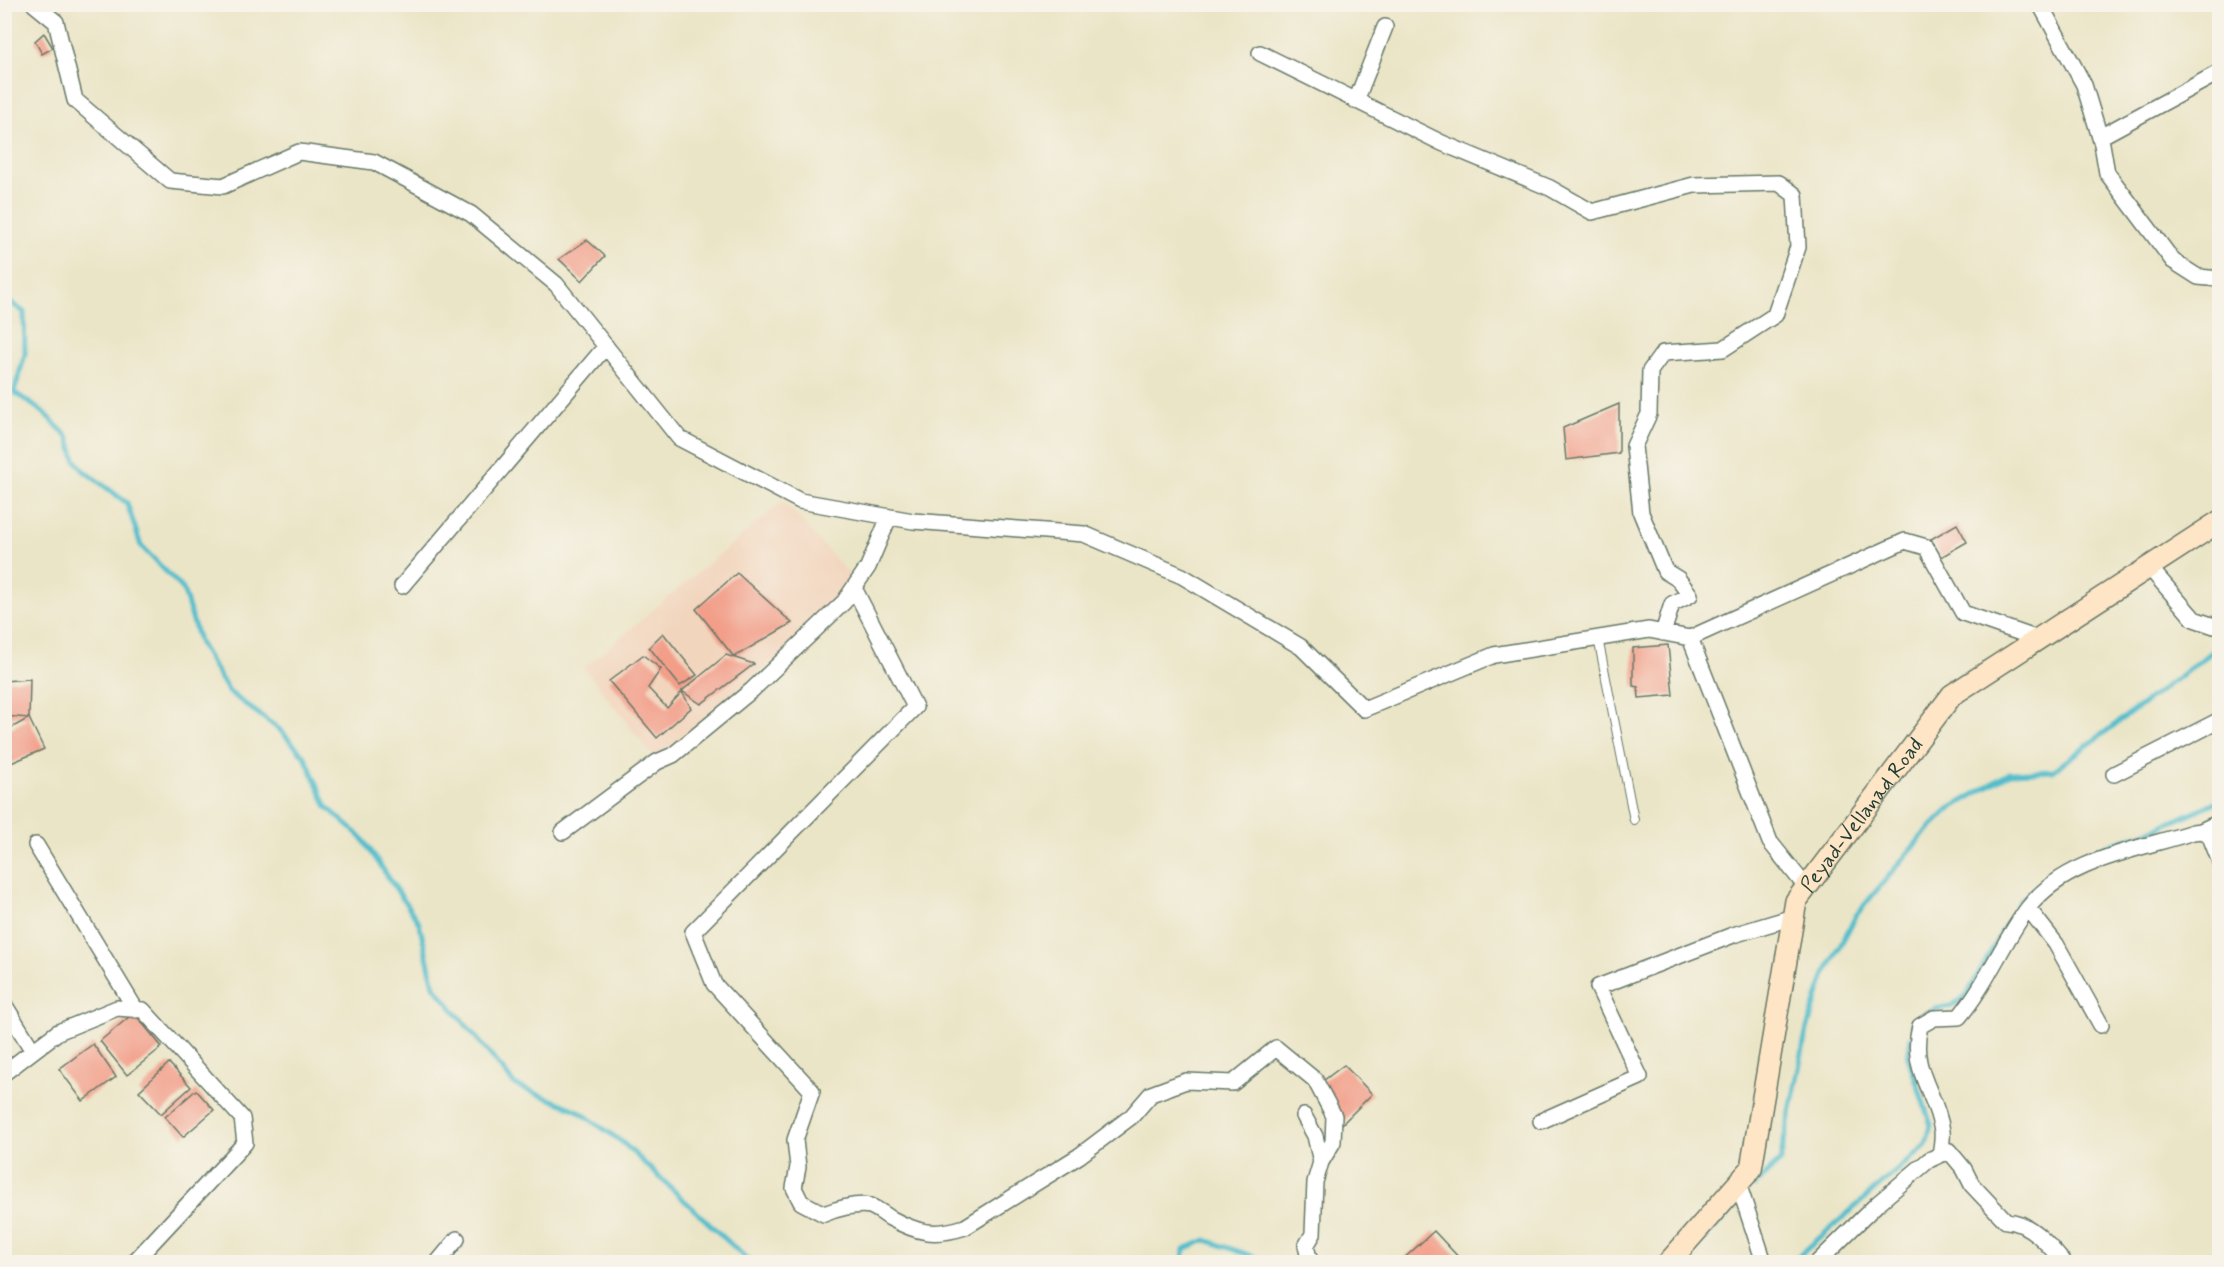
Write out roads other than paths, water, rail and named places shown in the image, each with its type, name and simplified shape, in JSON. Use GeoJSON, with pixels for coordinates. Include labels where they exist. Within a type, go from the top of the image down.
{"type":"FeatureCollection","features":[{"type":"Feature","properties":{"kind":"main road","name":"Peyad-Vellanad Road"},"geometry":{"type":"LineString","coordinates":[[1669,1263],[1751,1169],[1796,901],[1806,887],[1952,695],[2220,521]]}},
{"type":"Feature","properties":{"kind":"street"},"geometry":{"type":"LineString","coordinates":[[34,4],[56,22],[75,100],[170,181],[223,186],[299,152],[374,162],[471,214],[556,284],[679,438],[800,501],[914,521],[1084,534],[1182,576],[1301,647],[1364,708],[1494,655],[1649,630],[1690,638],[1905,541],[1926,547],[1963,613],[2038,639]]}},
{"type":"Feature","properties":{"kind":"street"},"geometry":{"type":"LineString","coordinates":[[2040,4],[2084,85],[2100,137],[2107,173],[2173,261],[2198,277],[2220,279]]}},
{"type":"Feature","properties":{"kind":"street"},"geometry":{"type":"LineString","coordinates":[[1356,101],[1385,27]]}},
{"type":"Feature","properties":{"kind":"street"},"geometry":{"type":"LineString","coordinates":[[1260,53],[1442,144],[1550,188],[1592,212],[1694,185],[1779,183],[1795,195],[1798,247],[1775,315],[1723,349],[1663,353],[1650,371],[1649,414],[1634,446],[1641,513],[1665,571],[1678,579],[1690,595],[1672,604],[1664,633]]}},
{"type":"Feature","properties":{"kind":"street"},"geometry":{"type":"LineString","coordinates":[[2100,137],[2220,72]]}},
{"type":"Feature","properties":{"kind":"street"},"geometry":{"type":"LineString","coordinates":[[402,586],[606,346]]}},
{"type":"Feature","properties":{"kind":"street"},"geometry":{"type":"LineString","coordinates":[[563,832],[690,741],[752,690],[844,602],[868,567],[889,517]]}},
{"type":"Feature","properties":{"kind":"street"},"geometry":{"type":"LineString","coordinates":[[2150,567],[2194,618],[2214,626],[2220,622]]}},
{"type":"Feature","properties":{"kind":"street"},"geometry":{"type":"LineString","coordinates":[[854,588],[915,707],[693,932],[714,984],[812,1091],[795,1140],[798,1167],[794,1188],[801,1202],[824,1214],[835,1210],[870,1206],[909,1228],[944,1234],[965,1227],[1080,1156],[1132,1116],[1151,1094],[1186,1081],[1233,1083],[1276,1048],[1315,1080],[1334,1116],[1333,1142],[1321,1162],[1313,1196],[1313,1234],[1306,1246],[1310,1263]]}},
{"type":"Feature","properties":{"kind":"street"},"geometry":{"type":"LineString","coordinates":[[1690,638],[1770,842],[1806,887]]}},
{"type":"Feature","properties":{"kind":"street"},"geometry":{"type":"LineString","coordinates":[[2114,774],[2220,720]]}},
{"type":"Feature","properties":{"kind":"street"},"geometry":{"type":"LineString","coordinates":[[1940,1155],[1943,1133],[1919,1068],[1915,1045],[1920,1026],[1934,1018],[1959,1017],[1979,993],[2004,944],[2028,908],[2058,881],[2083,867],[2201,831],[2220,822]]}},
{"type":"Feature","properties":{"kind":"street"},"geometry":{"type":"LineString","coordinates":[[2201,831],[2209,834],[2220,862]]}},
{"type":"Feature","properties":{"kind":"street"},"geometry":{"type":"LineString","coordinates":[[36,844],[136,1010]]}},
{"type":"Feature","properties":{"kind":"street"},"geometry":{"type":"LineString","coordinates":[[2028,908],[2056,945],[2100,1025]]}},
{"type":"Feature","properties":{"kind":"street"},"geometry":{"type":"LineString","coordinates":[[1541,1121],[1640,1077],[1598,987],[1733,935],[1793,917]]}},
{"type":"Feature","properties":{"kind":"street"},"geometry":{"type":"LineString","coordinates":[[4,1004],[33,1051]]}},
{"type":"Feature","properties":{"kind":"street"},"geometry":{"type":"LineString","coordinates":[[4,1073],[58,1032],[117,1008],[143,1010],[242,1118],[246,1143],[134,1263]]}},
{"type":"Feature","properties":{"kind":"street"},"geometry":{"type":"LineString","coordinates":[[1304,1116],[1315,1136],[1321,1162]]}},
{"type":"Feature","properties":{"kind":"street"},"geometry":{"type":"LineString","coordinates":[[1818,1263],[1877,1204],[1929,1160],[1949,1151],[1964,1169],[1972,1185],[2006,1221],[2015,1221],[2038,1236],[2063,1263]]}},
{"type":"Feature","properties":{"kind":"street"},"geometry":{"type":"LineString","coordinates":[[1738,1183],[1764,1263]]}},
{"type":"Feature","properties":{"kind":"street"},"geometry":{"type":"LineString","coordinates":[[438,1263],[457,1239]]}},
{"type":"Feature","properties":{"kind":"lane"},"geometry":{"type":"LineString","coordinates":[[1598,638],[1634,820]]}},
{"type":"Feature","properties":{"kind":"waterway"},"geometry":{"type":"LineString","coordinates":[[4,298],[24,312],[25,354],[14,392],[43,412],[69,438],[75,459],[83,470],[127,503],[141,546],[183,589],[200,644],[229,692],[280,730],[305,757],[327,807],[362,838],[419,923],[434,986],[515,1085],[577,1110],[622,1142],[750,1262]]}},
{"type":"Feature","properties":{"kind":"waterway"},"geometry":{"type":"LineString","coordinates":[[1754,1186],[1780,1161],[1807,1029],[1825,974],[1857,914],[1923,835],[1948,810],[2010,773],[2053,771],[2220,646]]}},
{"type":"Feature","properties":{"kind":"waterway"},"geometry":{"type":"LineString","coordinates":[[1913,1026],[1914,1021],[1935,1009],[1952,1006],[1967,995],[2019,902],[2070,860],[2158,828],[2220,800]]}},
{"type":"Feature","properties":{"kind":"waterway"},"geometry":{"type":"LineString","coordinates":[[1792,1262],[1926,1145],[1931,1125],[1908,1057],[1911,1038]]}},
{"type":"Feature","properties":{"kind":"waterway"},"geometry":{"type":"LineString","coordinates":[[1702,1240],[1733,1209]]}},
{"type":"Feature","properties":{"kind":"waterway"},"geometry":{"type":"LineString","coordinates":[[1183,1262],[1184,1249],[1206,1240],[1269,1262]]}}]}
